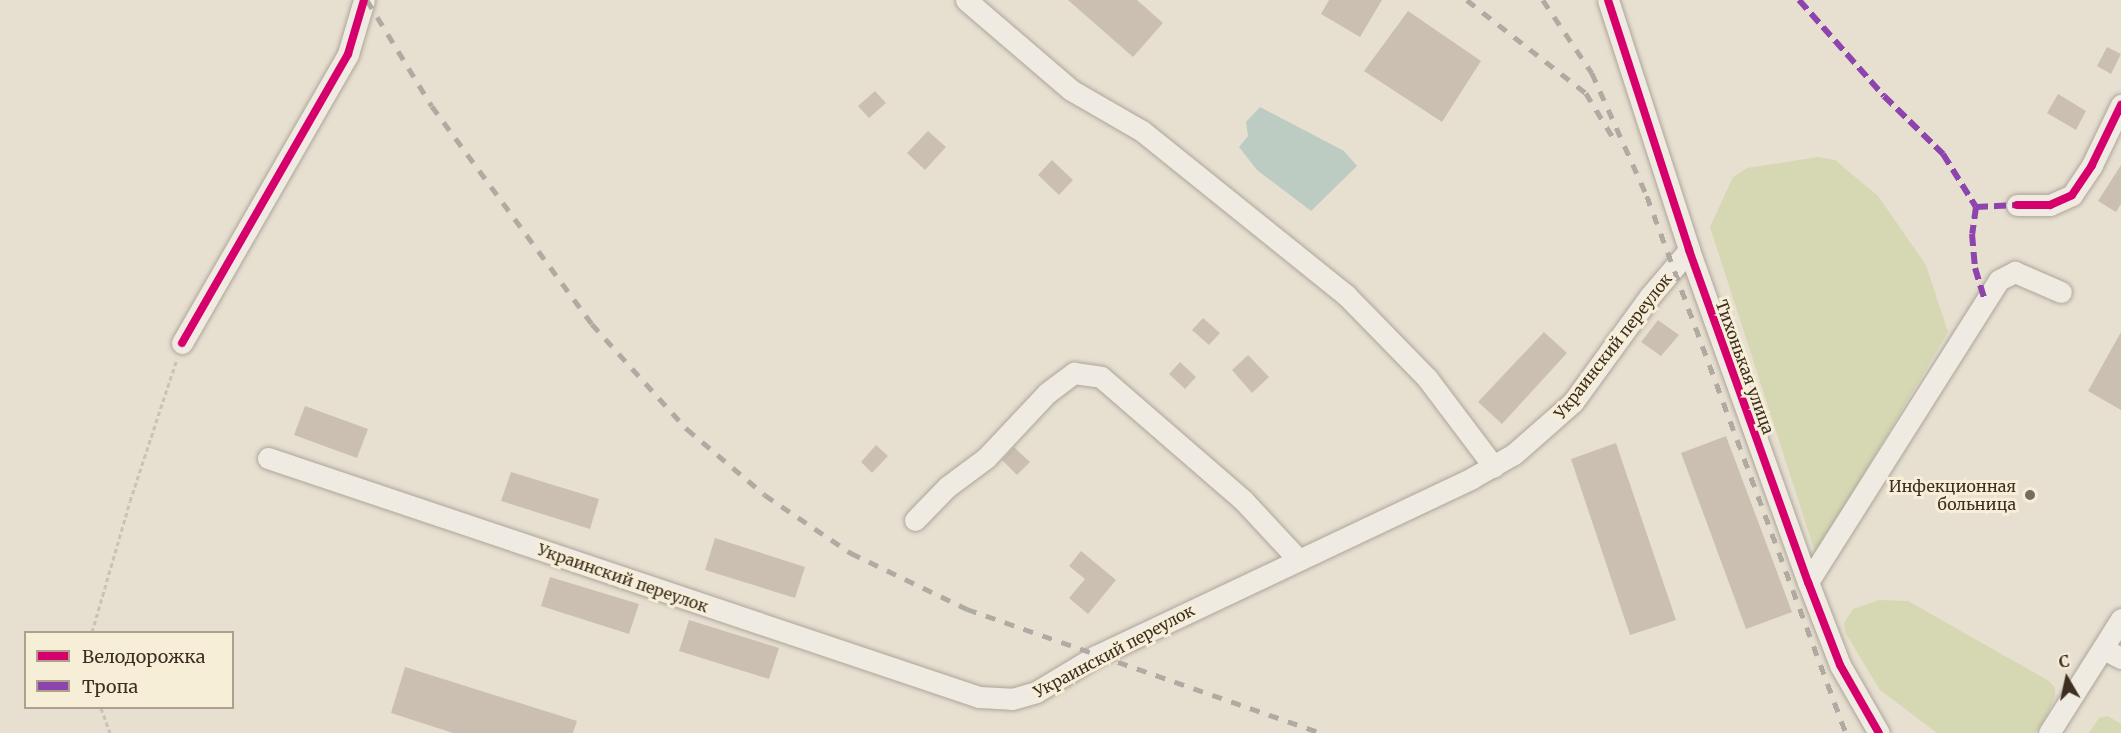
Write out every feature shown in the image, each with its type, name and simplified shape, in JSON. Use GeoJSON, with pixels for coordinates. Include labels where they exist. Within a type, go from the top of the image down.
{"type":"FeatureCollection","features":[{"type":"Feature","properties":{"kind":"street"},"geometry":{"type":"LineString","coordinates":[[182,343],[348,54],[364,0]]}},
{"type":"Feature","properties":{"kind":"street"},"geometry":{"type":"LineString","coordinates":[[966,0],[1071,90],[1142,131],[1346,296],[1427,378],[1494,467]]}},
{"type":"Feature","properties":{"kind":"street","name":"Тихонькая улица"},"geometry":{"type":"LineString","coordinates":[[1608,0],[1689,250],[1808,582],[1840,665],[1879,733]]}},
{"type":"Feature","properties":{"kind":"street"},"geometry":{"type":"LineString","coordinates":[[2017,205],[2050,205],[2072,195],[2092,165],[2121,105]]}},
{"type":"Feature","properties":{"kind":"street","name":"Украинский переулок"},"geometry":{"type":"LineString","coordinates":[[268,458],[979,697],[1012,699],[1036,692],[1096,657],[1298,558],[1494,467],[1532,441],[1573,402],[1650,296],[1689,250]]}},
{"type":"Feature","properties":{"kind":"street"},"geometry":{"type":"LineString","coordinates":[[1808,582],[2000,280],[2014,272],[2061,292]]}},
{"type":"Feature","properties":{"kind":"street"},"geometry":{"type":"LineString","coordinates":[[915,520],[947,487],[986,458],[1047,393],[1074,373],[1101,377],[1244,501],[1298,558]]}},
{"type":"Feature","properties":{"kind":"street"},"geometry":{"type":"LineString","coordinates":[[2049,733],[2112,654],[2121,619]]}},
{"type":"Feature","properties":{"kind":"street"},"geometry":{"type":"LineString","coordinates":[[1866,713],[1896,733]]}},
{"type":"Feature","properties":{"kind":"path"},"geometry":{"type":"LineString","coordinates":[[93,631],[130,501],[182,343]]}},
{"type":"Feature","properties":{"kind":"path"},"geometry":{"type":"LineString","coordinates":[[101,709],[110,733]]}},
{"type":"Feature","properties":{"kind":"green space"},"geometry":{"type":"Polygon","coordinates":[[[1818,157],[1835,160],[1878,196],[1926,265],[1948,332],[1816,555],[1710,227],[1733,177],[1747,168],[1818,157]]]}},
{"type":"Feature","properties":{"kind":"green space"},"geometry":{"type":"Polygon","coordinates":[[[1879,600],[1908,601],[2049,681],[2055,688],[2055,697],[2044,721],[2035,733],[1937,733],[1880,690],[1845,632],[1844,623],[1853,609],[1879,600]]]}},
{"type":"Feature","properties":{"kind":"green space"},"geometry":{"type":"Polygon","coordinates":[[[2108,716],[2121,724],[2121,733],[2089,733],[2099,718],[2108,716]]]}},
{"type":"Feature","properties":{"kind":"shaded area"},"geometry":{"type":"Polygon","coordinates":[[[1260,107],[1344,151],[1357,166],[1311,211],[1257,170],[1239,147],[1248,136],[1246,122],[1260,107]]]}},
{"type":"Feature","properties":{"kind":"building"},"geometry":{"type":"Polygon","coordinates":[[[1068,0],[1137,0],[1163,23],[1133,57],[1068,0]]]}},
{"type":"Feature","properties":{"kind":"building"},"geometry":{"type":"Polygon","coordinates":[[[1329,0],[1382,0],[1360,37],[1321,14],[1329,0]]]}},
{"type":"Feature","properties":{"kind":"building"},"geometry":{"type":"Polygon","coordinates":[[[1408,11],[1481,61],[1442,122],[1364,71],[1408,11]]]}},
{"type":"Feature","properties":{"kind":"building"},"geometry":{"type":"Polygon","coordinates":[[[2107,47],[2121,54],[2111,74],[2097,66],[2107,47]]]}},
{"type":"Feature","properties":{"kind":"building"},"geometry":{"type":"Polygon","coordinates":[[[875,91],[886,103],[869,118],[858,106],[875,91]]]}},
{"type":"Feature","properties":{"kind":"building"},"geometry":{"type":"Polygon","coordinates":[[[2058,94],[2086,111],[2076,130],[2047,113],[2058,94]]]}},
{"type":"Feature","properties":{"kind":"building"},"geometry":{"type":"Polygon","coordinates":[[[928,131],[946,147],[925,170],[907,153],[928,131]]]}},
{"type":"Feature","properties":{"kind":"building"},"geometry":{"type":"Polygon","coordinates":[[[1052,160],[1073,180],[1059,195],[1038,175],[1052,160]]]}},
{"type":"Feature","properties":{"kind":"building"},"geometry":{"type":"Polygon","coordinates":[[[2121,165],[2121,204],[2116,212],[2098,201],[2121,165]]]}},
{"type":"Feature","properties":{"kind":"building"},"geometry":{"type":"Polygon","coordinates":[[[1203,318],[1220,333],[1209,345],[1192,330],[1203,318]]]}},
{"type":"Feature","properties":{"kind":"building"},"geometry":{"type":"Polygon","coordinates":[[[1658,320],[1679,335],[1661,356],[1641,342],[1658,320]]]}},
{"type":"Feature","properties":{"kind":"building"},"geometry":{"type":"Polygon","coordinates":[[[1544,332],[1567,353],[1502,424],[1478,402],[1544,332]]]}},
{"type":"Feature","properties":{"kind":"building"},"geometry":{"type":"Polygon","coordinates":[[[2121,332],[2121,410],[2088,391],[2121,332]]]}},
{"type":"Feature","properties":{"kind":"building"},"geometry":{"type":"Polygon","coordinates":[[[1248,355],[1269,377],[1252,393],[1232,370],[1248,355]]]}},
{"type":"Feature","properties":{"kind":"building"},"geometry":{"type":"Polygon","coordinates":[[[1180,362],[1196,377],[1185,389],[1169,374],[1180,362]]]}},
{"type":"Feature","properties":{"kind":"building"},"geometry":{"type":"Polygon","coordinates":[[[305,406],[368,429],[357,458],[294,435],[305,406]]]}},
{"type":"Feature","properties":{"kind":"building"},"geometry":{"type":"Polygon","coordinates":[[[1726,436],[1792,612],[1746,629],[1681,453],[1726,436]]]}},
{"type":"Feature","properties":{"kind":"building"},"geometry":{"type":"Polygon","coordinates":[[[1616,443],[1676,620],[1630,635],[1571,459],[1616,443]]]}},
{"type":"Feature","properties":{"kind":"building"},"geometry":{"type":"Polygon","coordinates":[[[876,445],[888,456],[872,473],[861,462],[876,445]]]}},
{"type":"Feature","properties":{"kind":"building"},"geometry":{"type":"Polygon","coordinates":[[[1014,447],[1030,462],[1017,475],[1002,460],[1014,447]]]}},
{"type":"Feature","properties":{"kind":"building"},"geometry":{"type":"Polygon","coordinates":[[[511,472],[599,499],[590,529],[501,501],[511,472]]]}},
{"type":"Feature","properties":{"kind":"building"},"geometry":{"type":"Polygon","coordinates":[[[715,538],[805,567],[795,598],[705,570],[715,538]]]}},
{"type":"Feature","properties":{"kind":"building"},"geometry":{"type":"Polygon","coordinates":[[[1081,551],[1116,580],[1088,614],[1069,598],[1085,579],[1069,566],[1081,551]]]}},
{"type":"Feature","properties":{"kind":"building"},"geometry":{"type":"Polygon","coordinates":[[[550,577],[639,604],[629,634],[541,606],[550,577]]]}},
{"type":"Feature","properties":{"kind":"building"},"geometry":{"type":"Polygon","coordinates":[[[689,620],[779,648],[769,679],[679,651],[689,620]]]}},
{"type":"Feature","properties":{"kind":"building"},"geometry":{"type":"Polygon","coordinates":[[[405,667],[577,721],[573,733],[453,733],[391,713],[405,667]]]}},
{"type":"Feature","properties":{"kind":"railway"},"geometry":{"type":"LineString","coordinates":[[367,0],[432,106],[592,324],[687,429],[765,495],[851,553],[967,609],[1321,733]]}},
{"type":"Feature","properties":{"kind":"railway"},"geometry":{"type":"LineString","coordinates":[[1467,0],[1586,93],[1617,144]]}},
{"type":"Feature","properties":{"kind":"railway"},"geometry":{"type":"LineString","coordinates":[[1543,0],[1592,73],[1647,196],[1846,733]]}},
{"type":"Feature","properties":{"kind":"marked path"},"geometry":{"type":"LineString","coordinates":[[1799,0],[1884,96],[1943,154],[1976,207],[1972,234],[1975,268],[1985,300]]}},
{"type":"Feature","properties":{"kind":"marked path"},"geometry":{"type":"LineString","coordinates":[[1976,207],[2017,205]]}},
{"type":"Feature","properties":{"kind":"cycle path"},"geometry":{"type":"LineString","coordinates":[[182,343],[348,54],[364,0]]}},
{"type":"Feature","properties":{"kind":"cycle path"},"geometry":{"type":"LineString","coordinates":[[1608,0],[1689,250],[1808,582],[1840,665],[1879,733]]}},
{"type":"Feature","properties":{"kind":"cycle path"},"geometry":{"type":"LineString","coordinates":[[2017,205],[2050,205],[2072,195],[2092,165],[2121,105]]}},
{"type":"Feature","properties":{"kind":"place","name":"Инфекционная больница"},"geometry":{"type":"Point","coordinates":[2030,495]}}]}
